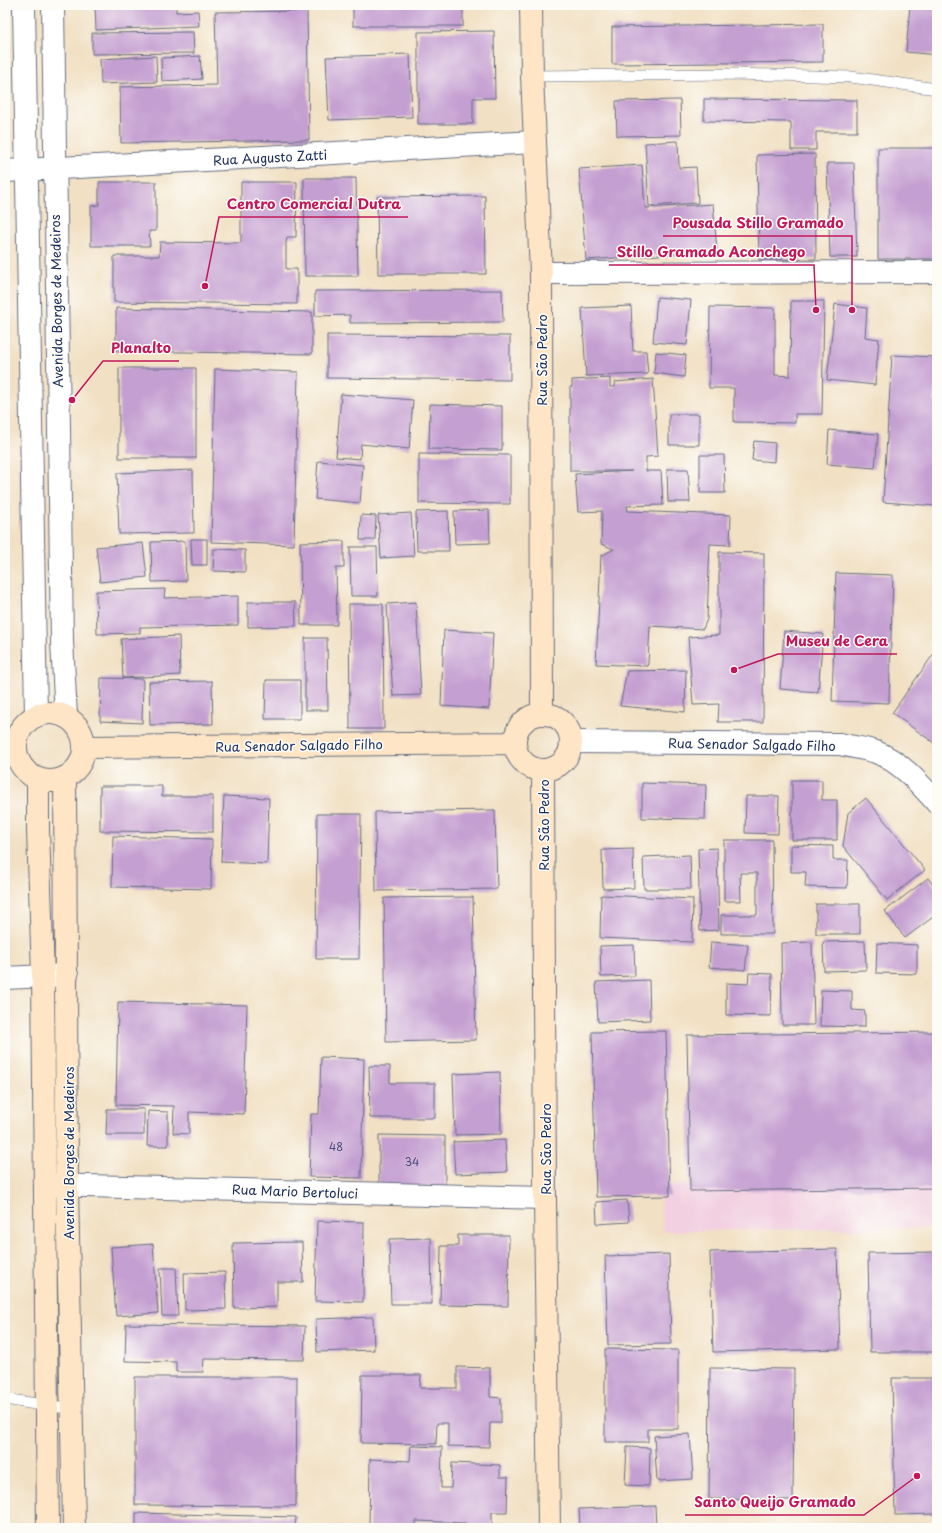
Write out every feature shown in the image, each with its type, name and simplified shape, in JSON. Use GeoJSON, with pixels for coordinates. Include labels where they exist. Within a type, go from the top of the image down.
{"type":"FeatureCollection","features":[{"type":"Feature","properties":{"kind":"main road","name":"Rua São Pedro"},"geometry":{"type":"LineString","coordinates":[[531,5],[532,76],[541,273],[542,714]]}},
{"type":"Feature","properties":{"kind":"main road"},"geometry":{"type":"LineString","coordinates":[[46,713],[56,713],[66,717],[74,722],[79,729],[84,747],[83,757],[79,766],[65,779],[47,782],[38,780],[28,774],[21,766],[17,756],[10,746],[28,721],[36,716],[46,713]]}},
{"type":"Feature","properties":{"kind":"main road"},"geometry":{"type":"LineString","coordinates":[[514,743],[519,726],[533,716],[542,714],[559,720],[569,733],[571,742]]}},
{"type":"Feature","properties":{"kind":"main road","name":"Rua São Pedro"},"geometry":{"type":"LineString","coordinates":[[514,743],[516,752],[523,762],[534,769],[543,770],[556,767],[566,759],[570,750],[571,742]]}},
{"type":"Feature","properties":{"kind":"main road","name":"Rua Senador Salgado Filho"},"geometry":{"type":"LineString","coordinates":[[84,747],[514,743]]}},
{"type":"Feature","properties":{"kind":"main road","name":"Rua São Pedro"},"geometry":{"type":"LineString","coordinates":[[543,770],[545,1198],[550,1528]]}},
{"type":"Feature","properties":{"kind":"main road","name":"Avenida Borges de Medeiros"},"geometry":{"type":"LineString","coordinates":[[65,779],[67,1185],[74,1528]]}},
{"type":"Feature","properties":{"kind":"main road","name":"Avenida Borges de Medeiros"},"geometry":{"type":"LineString","coordinates":[[38,780],[48,1406],[48,1528]]}},
{"type":"Feature","properties":{"kind":"street","name":"Avenida Borges de Medeiros"},"geometry":{"type":"LineString","coordinates":[[24,5],[36,716]]}},
{"type":"Feature","properties":{"kind":"street","name":"Avenida Borges de Medeiros"},"geometry":{"type":"LineString","coordinates":[[52,5],[62,641],[66,717]]}},
{"type":"Feature","properties":{"kind":"street","name":"Rua Augusto Zatti"},"geometry":{"type":"LineString","coordinates":[[5,171],[535,142]]}},
{"type":"Feature","properties":{"kind":"street"},"geometry":{"type":"LineString","coordinates":[[541,273],[937,272]]}},
{"type":"Feature","properties":{"kind":"street","name":"Rua Senador Salgado Filho"},"geometry":{"type":"LineString","coordinates":[[571,742],[840,744],[876,752],[902,767],[937,803]]}},
{"type":"Feature","properties":{"kind":"street"},"geometry":{"type":"LineString","coordinates":[[5,978],[67,975]]}},
{"type":"Feature","properties":{"kind":"street","name":"Rua Mario Bertoluci"},"geometry":{"type":"LineString","coordinates":[[44,1185],[545,1198]]}},
{"type":"Feature","properties":{"kind":"lane"},"geometry":{"type":"LineString","coordinates":[[532,76],[735,74],[851,77],[937,89]]}},
{"type":"Feature","properties":{"kind":"lane"},"geometry":{"type":"LineString","coordinates":[[5,1399],[71,1408]]}},
{"type":"Feature","properties":{"kind":"shaded area"},"geometry":{"type":"Polygon","coordinates":[[[937,1182],[937,1228],[663,1231],[659,1185],[937,1182]]]}},
{"type":"Feature","properties":{"kind":"building"},"geometry":{"type":"Polygon","coordinates":[[[95,5],[176,5],[176,12],[198,11],[199,26],[96,30],[95,5]]]}},
{"type":"Feature","properties":{"kind":"building"},"geometry":{"type":"Polygon","coordinates":[[[353,5],[463,5],[463,26],[353,26],[353,5]]]}},
{"type":"Feature","properties":{"kind":"building"},"geometry":{"type":"Polygon","coordinates":[[[910,5],[937,5],[937,55],[906,52],[910,5]]]}},
{"type":"Feature","properties":{"kind":"building"},"geometry":{"type":"Polygon","coordinates":[[[307,11],[309,140],[121,143],[120,87],[217,85],[215,12],[307,11]]]}},
{"type":"Feature","properties":{"kind":"building"},"geometry":{"type":"Polygon","coordinates":[[[823,24],[823,62],[612,64],[612,27],[823,24]]]}},
{"type":"Feature","properties":{"kind":"building"},"geometry":{"type":"Polygon","coordinates":[[[494,31],[495,98],[473,98],[473,124],[418,124],[418,32],[494,31]]]}},
{"type":"Feature","properties":{"kind":"building"},"geometry":{"type":"Polygon","coordinates":[[[193,32],[194,53],[92,54],[92,33],[193,32]]]}},
{"type":"Feature","properties":{"kind":"building"},"geometry":{"type":"Polygon","coordinates":[[[410,54],[412,117],[329,120],[326,57],[410,54]]]}},
{"type":"Feature","properties":{"kind":"building"},"geometry":{"type":"Polygon","coordinates":[[[156,56],[157,82],[101,84],[100,59],[156,56]]]}},
{"type":"Feature","properties":{"kind":"building"},"geometry":{"type":"Polygon","coordinates":[[[200,56],[202,79],[162,81],[161,58],[200,56]]]}},
{"type":"Feature","properties":{"kind":"building"},"geometry":{"type":"Polygon","coordinates":[[[704,99],[857,100],[857,132],[816,132],[816,150],[791,150],[791,122],[704,121],[704,99]]]}},
{"type":"Feature","properties":{"kind":"building"},"geometry":{"type":"Polygon","coordinates":[[[680,100],[681,135],[617,136],[616,101],[680,100]]]}},
{"type":"Feature","properties":{"kind":"building"},"geometry":{"type":"Polygon","coordinates":[[[678,141],[679,168],[696,167],[698,203],[649,206],[645,143],[678,141]]]}},
{"type":"Feature","properties":{"kind":"building"},"geometry":{"type":"Polygon","coordinates":[[[878,148],[937,148],[937,259],[878,259],[878,148]]]}},
{"type":"Feature","properties":{"kind":"building"},"geometry":{"type":"Polygon","coordinates":[[[815,154],[816,259],[759,260],[757,155],[815,154]]]}},
{"type":"Feature","properties":{"kind":"building"},"geometry":{"type":"Polygon","coordinates":[[[827,163],[854,163],[857,257],[830,257],[827,163]]]}},
{"type":"Feature","properties":{"kind":"building"},"geometry":{"type":"Polygon","coordinates":[[[642,165],[645,208],[713,204],[717,251],[586,260],[579,169],[642,165]]]}},
{"type":"Feature","properties":{"kind":"building"},"geometry":{"type":"Polygon","coordinates":[[[304,178],[356,178],[358,276],[305,276],[304,178]]]}},
{"type":"Feature","properties":{"kind":"building"},"geometry":{"type":"Polygon","coordinates":[[[99,182],[156,182],[156,231],[149,231],[150,246],[91,246],[91,206],[99,205],[99,182]]]}},
{"type":"Feature","properties":{"kind":"building"},"geometry":{"type":"Polygon","coordinates":[[[241,182],[297,182],[296,237],[287,237],[286,269],[297,269],[297,304],[114,302],[114,256],[159,256],[160,242],[241,243],[241,182]]]}},
{"type":"Feature","properties":{"kind":"building"},"geometry":{"type":"Polygon","coordinates":[[[485,196],[486,274],[378,274],[377,197],[485,196]]]}},
{"type":"Feature","properties":{"kind":"building"},"geometry":{"type":"Polygon","coordinates":[[[502,290],[503,322],[350,323],[350,315],[315,316],[315,291],[502,290]]]}},
{"type":"Feature","properties":{"kind":"building"},"geometry":{"type":"Polygon","coordinates":[[[657,297],[691,300],[687,345],[653,342],[657,297]]]}},
{"type":"Feature","properties":{"kind":"building"},"geometry":{"type":"Polygon","coordinates":[[[791,301],[824,301],[822,414],[795,414],[795,423],[734,422],[734,388],[709,388],[710,307],[775,308],[775,375],[790,376],[791,301]]]}},
{"type":"Feature","properties":{"kind":"building"},"geometry":{"type":"Polygon","coordinates":[[[835,304],[867,308],[865,337],[879,339],[875,385],[827,380],[835,304]]]}},
{"type":"Feature","properties":{"kind":"building"},"geometry":{"type":"Polygon","coordinates":[[[631,306],[633,351],[646,351],[648,374],[586,376],[582,308],[631,306]]]}},
{"type":"Feature","properties":{"kind":"building"},"geometry":{"type":"Polygon","coordinates":[[[116,308],[312,312],[312,354],[116,351],[116,308]]]}},
{"type":"Feature","properties":{"kind":"building"},"geometry":{"type":"Polygon","coordinates":[[[327,335],[510,336],[510,380],[327,378],[327,335]]]}},
{"type":"Feature","properties":{"kind":"building"},"geometry":{"type":"Polygon","coordinates":[[[656,352],[686,355],[684,377],[654,373],[656,352]]]}},
{"type":"Feature","properties":{"kind":"building"},"geometry":{"type":"Polygon","coordinates":[[[892,355],[937,357],[934,401],[937,401],[937,506],[883,502],[892,355]]]}},
{"type":"Feature","properties":{"kind":"building"},"geometry":{"type":"Polygon","coordinates":[[[119,368],[196,368],[196,458],[119,458],[119,368]]]}},
{"type":"Feature","properties":{"kind":"building"},"geometry":{"type":"Polygon","coordinates":[[[215,369],[298,372],[294,545],[211,542],[215,369]]]}},
{"type":"Feature","properties":{"kind":"building"},"geometry":{"type":"Polygon","coordinates":[[[610,378],[610,387],[615,387],[615,382],[653,379],[658,456],[646,457],[646,471],[661,471],[663,505],[627,506],[628,511],[731,515],[730,545],[710,544],[707,619],[703,629],[650,626],[647,666],[596,664],[601,556],[614,549],[601,544],[602,511],[578,512],[575,474],[632,471],[570,471],[570,387],[572,387],[572,380],[610,378]]]}},
{"type":"Feature","properties":{"kind":"building"},"geometry":{"type":"Polygon","coordinates":[[[341,394],[413,400],[409,449],[361,444],[360,459],[336,457],[341,394]]]}},
{"type":"Feature","properties":{"kind":"building"},"geometry":{"type":"Polygon","coordinates":[[[430,404],[502,406],[502,450],[429,449],[430,404]]]}},
{"type":"Feature","properties":{"kind":"building"},"geometry":{"type":"Polygon","coordinates":[[[669,414],[699,414],[699,445],[669,445],[669,414]]]}},
{"type":"Feature","properties":{"kind":"building"},"geometry":{"type":"Polygon","coordinates":[[[829,430],[878,434],[875,468],[827,464],[829,430]]]}},
{"type":"Feature","properties":{"kind":"building"},"geometry":{"type":"Polygon","coordinates":[[[754,441],[775,443],[774,462],[752,460],[754,441]]]}},
{"type":"Feature","properties":{"kind":"building"},"geometry":{"type":"Polygon","coordinates":[[[419,454],[510,455],[510,504],[419,503],[419,454]]]}},
{"type":"Feature","properties":{"kind":"building"},"geometry":{"type":"Polygon","coordinates":[[[700,455],[724,455],[725,493],[700,493],[700,455]]]}},
{"type":"Feature","properties":{"kind":"building"},"geometry":{"type":"Polygon","coordinates":[[[318,461],[363,465],[360,503],[315,499],[318,461]]]}},
{"type":"Feature","properties":{"kind":"building"},"geometry":{"type":"Polygon","coordinates":[[[667,469],[688,469],[690,502],[668,502],[667,469]]]}},
{"type":"Feature","properties":{"kind":"building"},"geometry":{"type":"Polygon","coordinates":[[[193,470],[194,533],[119,534],[117,473],[193,470]]]}},
{"type":"Feature","properties":{"kind":"building"},"geometry":{"type":"Polygon","coordinates":[[[489,510],[490,543],[455,544],[454,511],[489,510]]]}},
{"type":"Feature","properties":{"kind":"building"},"geometry":{"type":"Polygon","coordinates":[[[448,511],[449,551],[417,551],[416,512],[448,511]]]}},
{"type":"Feature","properties":{"kind":"building"},"geometry":{"type":"Polygon","coordinates":[[[411,513],[414,556],[381,558],[378,515],[411,513]]]}},
{"type":"Feature","properties":{"kind":"building"},"geometry":{"type":"Polygon","coordinates":[[[361,515],[376,516],[375,540],[360,540],[361,515]]]}},
{"type":"Feature","properties":{"kind":"building"},"geometry":{"type":"Polygon","coordinates":[[[5,518],[7,518],[7,547],[5,547],[5,518]]]}},
{"type":"Feature","properties":{"kind":"building"},"geometry":{"type":"Polygon","coordinates":[[[191,539],[207,539],[207,565],[192,565],[191,539]]]}},
{"type":"Feature","properties":{"kind":"building"},"geometry":{"type":"Polygon","coordinates":[[[185,541],[186,581],[152,582],[151,542],[185,541]]]}},
{"type":"Feature","properties":{"kind":"building"},"geometry":{"type":"Polygon","coordinates":[[[344,541],[344,568],[336,568],[337,625],[301,625],[300,542],[344,541]]]}},
{"type":"Feature","properties":{"kind":"building"},"geometry":{"type":"Polygon","coordinates":[[[143,543],[147,577],[100,582],[96,547],[143,543]]]}},
{"type":"Feature","properties":{"kind":"building"},"geometry":{"type":"Polygon","coordinates":[[[350,547],[377,547],[378,596],[351,596],[350,547]]]}},
{"type":"Feature","properties":{"kind":"building"},"geometry":{"type":"Polygon","coordinates":[[[214,549],[245,550],[245,572],[213,571],[214,549]]]}},
{"type":"Feature","properties":{"kind":"building"},"geometry":{"type":"Polygon","coordinates":[[[719,552],[764,553],[763,722],[718,722],[719,704],[693,705],[688,637],[719,635],[719,552]]]}},
{"type":"Feature","properties":{"kind":"building"},"geometry":{"type":"Polygon","coordinates":[[[836,573],[893,575],[889,703],[832,701],[836,573]]]}},
{"type":"Feature","properties":{"kind":"building"},"geometry":{"type":"Polygon","coordinates":[[[165,589],[164,598],[238,596],[238,625],[140,627],[140,633],[97,634],[96,591],[165,589]]]}},
{"type":"Feature","properties":{"kind":"building"},"geometry":{"type":"Polygon","coordinates":[[[248,602],[295,602],[296,626],[248,627],[248,602]]]}},
{"type":"Feature","properties":{"kind":"building"},"geometry":{"type":"Polygon","coordinates":[[[416,602],[421,695],[393,696],[387,604],[416,602]]]}},
{"type":"Feature","properties":{"kind":"building"},"geometry":{"type":"Polygon","coordinates":[[[349,604],[383,604],[384,729],[350,729],[349,604]]]}},
{"type":"Feature","properties":{"kind":"building"},"geometry":{"type":"Polygon","coordinates":[[[444,630],[493,633],[489,709],[441,706],[444,630]]]}},
{"type":"Feature","properties":{"kind":"building"},"geometry":{"type":"Polygon","coordinates":[[[784,631],[823,634],[818,692],[780,689],[784,631]]]}},
{"type":"Feature","properties":{"kind":"building"},"geometry":{"type":"Polygon","coordinates":[[[179,636],[180,675],[123,678],[121,639],[179,636]]]}},
{"type":"Feature","properties":{"kind":"building"},"geometry":{"type":"Polygon","coordinates":[[[305,638],[327,638],[328,710],[305,710],[305,638]]]}},
{"type":"Feature","properties":{"kind":"building"},"geometry":{"type":"Polygon","coordinates":[[[937,649],[937,745],[892,713],[937,649]]]}},
{"type":"Feature","properties":{"kind":"building"},"geometry":{"type":"Polygon","coordinates":[[[686,670],[685,712],[620,706],[627,671],[686,670]]]}},
{"type":"Feature","properties":{"kind":"building"},"geometry":{"type":"Polygon","coordinates":[[[101,678],[143,679],[142,723],[100,721],[101,678]]]}},
{"type":"Feature","properties":{"kind":"building"},"geometry":{"type":"Polygon","coordinates":[[[266,680],[300,680],[300,719],[265,719],[266,680]]]}},
{"type":"Feature","properties":{"kind":"building"},"geometry":{"type":"Polygon","coordinates":[[[212,681],[213,724],[150,725],[149,682],[212,681]]]}},
{"type":"Feature","properties":{"kind":"building"},"geometry":{"type":"Polygon","coordinates":[[[792,780],[822,780],[822,800],[837,800],[837,840],[792,840],[792,780]]]}},
{"type":"Feature","properties":{"kind":"building"},"geometry":{"type":"Polygon","coordinates":[[[642,783],[706,785],[705,819],[642,818],[642,783]]]}},
{"type":"Feature","properties":{"kind":"building"},"geometry":{"type":"Polygon","coordinates":[[[100,786],[162,786],[162,796],[213,796],[213,832],[100,831],[100,786]]]}},
{"type":"Feature","properties":{"kind":"building"},"geometry":{"type":"Polygon","coordinates":[[[224,796],[269,798],[267,864],[221,862],[224,796]]]}},
{"type":"Feature","properties":{"kind":"building"},"geometry":{"type":"Polygon","coordinates":[[[746,796],[779,796],[778,834],[745,833],[746,796]]]}},
{"type":"Feature","properties":{"kind":"building"},"geometry":{"type":"Polygon","coordinates":[[[866,798],[925,870],[887,900],[843,846],[848,813],[866,798]]]}},
{"type":"Feature","properties":{"kind":"building"},"geometry":{"type":"Polygon","coordinates":[[[495,810],[497,889],[376,891],[375,812],[495,810]]]}},
{"type":"Feature","properties":{"kind":"building"},"geometry":{"type":"Polygon","coordinates":[[[317,814],[361,814],[359,959],[316,959],[317,814]]]}},
{"type":"Feature","properties":{"kind":"building"},"geometry":{"type":"Polygon","coordinates":[[[113,836],[212,839],[211,889],[112,887],[113,836]]]}},
{"type":"Feature","properties":{"kind":"building"},"geometry":{"type":"Polygon","coordinates":[[[724,840],[772,840],[773,934],[721,934],[721,915],[757,915],[757,873],[740,873],[741,901],[724,901],[724,840]]]}},
{"type":"Feature","properties":{"kind":"building"},"geometry":{"type":"Polygon","coordinates":[[[791,845],[833,846],[833,860],[848,860],[847,888],[805,887],[806,872],[791,872],[791,845]]]}},
{"type":"Feature","properties":{"kind":"building"},"geometry":{"type":"Polygon","coordinates":[[[717,848],[719,930],[700,931],[698,849],[717,848]]]}},
{"type":"Feature","properties":{"kind":"building"},"geometry":{"type":"Polygon","coordinates":[[[633,849],[634,888],[603,889],[602,850],[633,849]]]}},
{"type":"Feature","properties":{"kind":"building"},"geometry":{"type":"Polygon","coordinates":[[[690,855],[691,889],[644,889],[643,857],[690,855]]]}},
{"type":"Feature","properties":{"kind":"building"},"geometry":{"type":"Polygon","coordinates":[[[928,878],[937,890],[937,914],[905,938],[885,911],[928,878]]]}},
{"type":"Feature","properties":{"kind":"building"},"geometry":{"type":"Polygon","coordinates":[[[601,895],[693,899],[692,942],[600,938],[601,895]]]}},
{"type":"Feature","properties":{"kind":"building"},"geometry":{"type":"Polygon","coordinates":[[[473,897],[476,1040],[386,1042],[384,898],[473,897]]]}},
{"type":"Feature","properties":{"kind":"building"},"geometry":{"type":"Polygon","coordinates":[[[816,904],[860,904],[860,934],[816,934],[816,904]]]}},
{"type":"Feature","properties":{"kind":"building"},"geometry":{"type":"Polygon","coordinates":[[[865,941],[866,970],[824,971],[823,942],[865,941]]]}},
{"type":"Feature","properties":{"kind":"building"},"geometry":{"type":"Polygon","coordinates":[[[711,942],[748,945],[745,970],[709,967],[711,942]]]}},
{"type":"Feature","properties":{"kind":"building"},"geometry":{"type":"Polygon","coordinates":[[[812,942],[814,1025],[782,1025],[781,943],[812,942]]]}},
{"type":"Feature","properties":{"kind":"building"},"geometry":{"type":"Polygon","coordinates":[[[877,943],[917,945],[917,974],[876,973],[877,943]]]}},
{"type":"Feature","properties":{"kind":"building"},"geometry":{"type":"Polygon","coordinates":[[[634,945],[635,976],[601,977],[600,946],[634,945]]]}},
{"type":"Feature","properties":{"kind":"building"},"geometry":{"type":"Polygon","coordinates":[[[749,973],[772,974],[771,1016],[726,1015],[726,983],[748,984],[749,973]]]}},
{"type":"Feature","properties":{"kind":"building"},"geometry":{"type":"Polygon","coordinates":[[[649,980],[650,1020],[598,1022],[596,982],[649,980]]]}},
{"type":"Feature","properties":{"kind":"building"},"geometry":{"type":"Polygon","coordinates":[[[821,990],[852,991],[852,1010],[865,1011],[865,1027],[820,1026],[821,990]]]}},
{"type":"Feature","properties":{"kind":"building"},"geometry":{"type":"Polygon","coordinates":[[[118,1002],[247,1005],[244,1114],[189,1112],[189,1134],[173,1133],[174,1106],[116,1105],[118,1002]]]}},
{"type":"Feature","properties":{"kind":"building"},"geometry":{"type":"Polygon","coordinates":[[[666,1031],[670,1196],[596,1197],[592,1032],[666,1031]]]}},
{"type":"Feature","properties":{"kind":"building"},"geometry":{"type":"Polygon","coordinates":[[[937,1032],[937,1188],[690,1191],[687,1035],[937,1032]]]}},
{"type":"Feature","properties":{"kind":"building"},"geometry":{"type":"Polygon","coordinates":[[[321,1057],[364,1059],[361,1178],[309,1177],[311,1114],[319,1114],[321,1057]]]}},
{"type":"Feature","properties":{"kind":"building"},"geometry":{"type":"Polygon","coordinates":[[[369,1066],[390,1066],[390,1083],[435,1083],[435,1118],[370,1118],[369,1066]]]}},
{"type":"Feature","properties":{"kind":"building"},"geometry":{"type":"Polygon","coordinates":[[[500,1072],[501,1134],[455,1135],[453,1074],[500,1072]]]}},
{"type":"Feature","properties":{"kind":"building"},"geometry":{"type":"Polygon","coordinates":[[[107,1109],[144,1109],[144,1135],[106,1135],[107,1109]]]}},
{"type":"Feature","properties":{"kind":"building"},"geometry":{"type":"Polygon","coordinates":[[[148,1111],[168,1112],[168,1146],[147,1146],[148,1111]]]}},
{"type":"Feature","properties":{"kind":"building"},"geometry":{"type":"Polygon","coordinates":[[[379,1135],[445,1136],[445,1188],[379,1187],[379,1135]]]}},
{"type":"Feature","properties":{"kind":"building"},"geometry":{"type":"Polygon","coordinates":[[[505,1140],[507,1172],[455,1174],[453,1142],[505,1140]]]}},
{"type":"Feature","properties":{"kind":"building"},"geometry":{"type":"Polygon","coordinates":[[[627,1200],[629,1222],[597,1224],[596,1202],[627,1200]]]}},
{"type":"Feature","properties":{"kind":"building"},"geometry":{"type":"Polygon","coordinates":[[[317,1221],[364,1222],[363,1302],[315,1301],[317,1221]]]}},
{"type":"Feature","properties":{"kind":"building"},"geometry":{"type":"Polygon","coordinates":[[[458,1235],[509,1235],[508,1306],[440,1305],[441,1246],[458,1246],[458,1235]]]}},
{"type":"Feature","properties":{"kind":"building"},"geometry":{"type":"Polygon","coordinates":[[[431,1238],[432,1304],[391,1304],[389,1239],[431,1238]]]}},
{"type":"Feature","properties":{"kind":"building"},"geometry":{"type":"Polygon","coordinates":[[[302,1242],[303,1282],[277,1282],[277,1307],[234,1308],[233,1243],[302,1242]]]}},
{"type":"Feature","properties":{"kind":"building"},"geometry":{"type":"Polygon","coordinates":[[[153,1244],[158,1313],[116,1316],[111,1247],[153,1244]]]}},
{"type":"Feature","properties":{"kind":"building"},"geometry":{"type":"Polygon","coordinates":[[[837,1249],[840,1349],[713,1352],[710,1252],[837,1249]]]}},
{"type":"Feature","properties":{"kind":"building"},"geometry":{"type":"Polygon","coordinates":[[[937,1252],[937,1352],[870,1352],[868,1253],[937,1252]]]}},
{"type":"Feature","properties":{"kind":"building"},"geometry":{"type":"Polygon","coordinates":[[[669,1254],[671,1344],[608,1345],[605,1256],[669,1254]]]}},
{"type":"Feature","properties":{"kind":"building"},"geometry":{"type":"Polygon","coordinates":[[[160,1268],[176,1268],[178,1316],[162,1316],[160,1268]]]}},
{"type":"Feature","properties":{"kind":"building"},"geometry":{"type":"Polygon","coordinates":[[[225,1272],[226,1309],[185,1310],[184,1273],[225,1272]]]}},
{"type":"Feature","properties":{"kind":"building"},"geometry":{"type":"Polygon","coordinates":[[[373,1317],[374,1350],[317,1352],[316,1319],[373,1317]]]}},
{"type":"Feature","properties":{"kind":"building"},"geometry":{"type":"Polygon","coordinates":[[[126,1324],[305,1326],[304,1360],[204,1359],[203,1372],[176,1372],[176,1362],[125,1361],[126,1324]]]}},
{"type":"Feature","properties":{"kind":"building"},"geometry":{"type":"Polygon","coordinates":[[[605,1349],[678,1350],[678,1429],[648,1429],[648,1442],[605,1442],[605,1349]]]}},
{"type":"Feature","properties":{"kind":"building"},"geometry":{"type":"Polygon","coordinates":[[[457,1367],[490,1368],[490,1397],[501,1398],[501,1423],[490,1423],[489,1447],[448,1446],[448,1423],[437,1423],[436,1444],[361,1443],[362,1375],[421,1375],[420,1388],[457,1388],[457,1367]]]}},
{"type":"Feature","properties":{"kind":"building"},"geometry":{"type":"Polygon","coordinates":[[[710,1368],[794,1369],[793,1500],[709,1499],[710,1368]]]}},
{"type":"Feature","properties":{"kind":"building"},"geometry":{"type":"Polygon","coordinates":[[[135,1377],[297,1377],[296,1506],[135,1505],[135,1377]]]}},
{"type":"Feature","properties":{"kind":"building"},"geometry":{"type":"Polygon","coordinates":[[[892,1378],[937,1378],[937,1514],[895,1515],[892,1378]]]}},
{"type":"Feature","properties":{"kind":"building"},"geometry":{"type":"Polygon","coordinates":[[[690,1434],[693,1479],[657,1481],[654,1436],[690,1434]]]}},
{"type":"Feature","properties":{"kind":"building"},"geometry":{"type":"Polygon","coordinates":[[[411,1446],[442,1447],[441,1488],[451,1488],[452,1463],[500,1465],[500,1477],[508,1477],[507,1512],[492,1512],[492,1528],[466,1528],[466,1523],[416,1521],[416,1528],[369,1528],[370,1459],[410,1461],[411,1446]]]}},
{"type":"Feature","properties":{"kind":"building"},"geometry":{"type":"Polygon","coordinates":[[[627,1447],[650,1448],[649,1486],[625,1485],[627,1447]]]}},
{"type":"Feature","properties":{"kind":"building"},"geometry":{"type":"Polygon","coordinates":[[[655,1506],[656,1528],[580,1528],[579,1509],[655,1506]]]}},
{"type":"Feature","properties":{"kind":"building"},"geometry":{"type":"Polygon","coordinates":[[[136,1513],[296,1517],[295,1528],[136,1528],[136,1513]]]}},
{"type":"Feature","properties":{"kind":"place","name":"Centro Comercial Dutra"},"geometry":{"type":"Point","coordinates":[205,286]}},
{"type":"Feature","properties":{"kind":"place","name":"Stillo Gramado Aconchego"},"geometry":{"type":"Point","coordinates":[816,310]}},
{"type":"Feature","properties":{"kind":"place","name":"Pousada Stillo Gramado"},"geometry":{"type":"Point","coordinates":[852,310]}},
{"type":"Feature","properties":{"kind":"place","name":"Planalto"},"geometry":{"type":"Point","coordinates":[72,400]}},
{"type":"Feature","properties":{"kind":"place","name":"Museu de Cera"},"geometry":{"type":"Point","coordinates":[734,670]}},
{"type":"Feature","properties":{"kind":"place","name":"Santo Queijo Gramado"},"geometry":{"type":"Point","coordinates":[917,1476]}}]}
